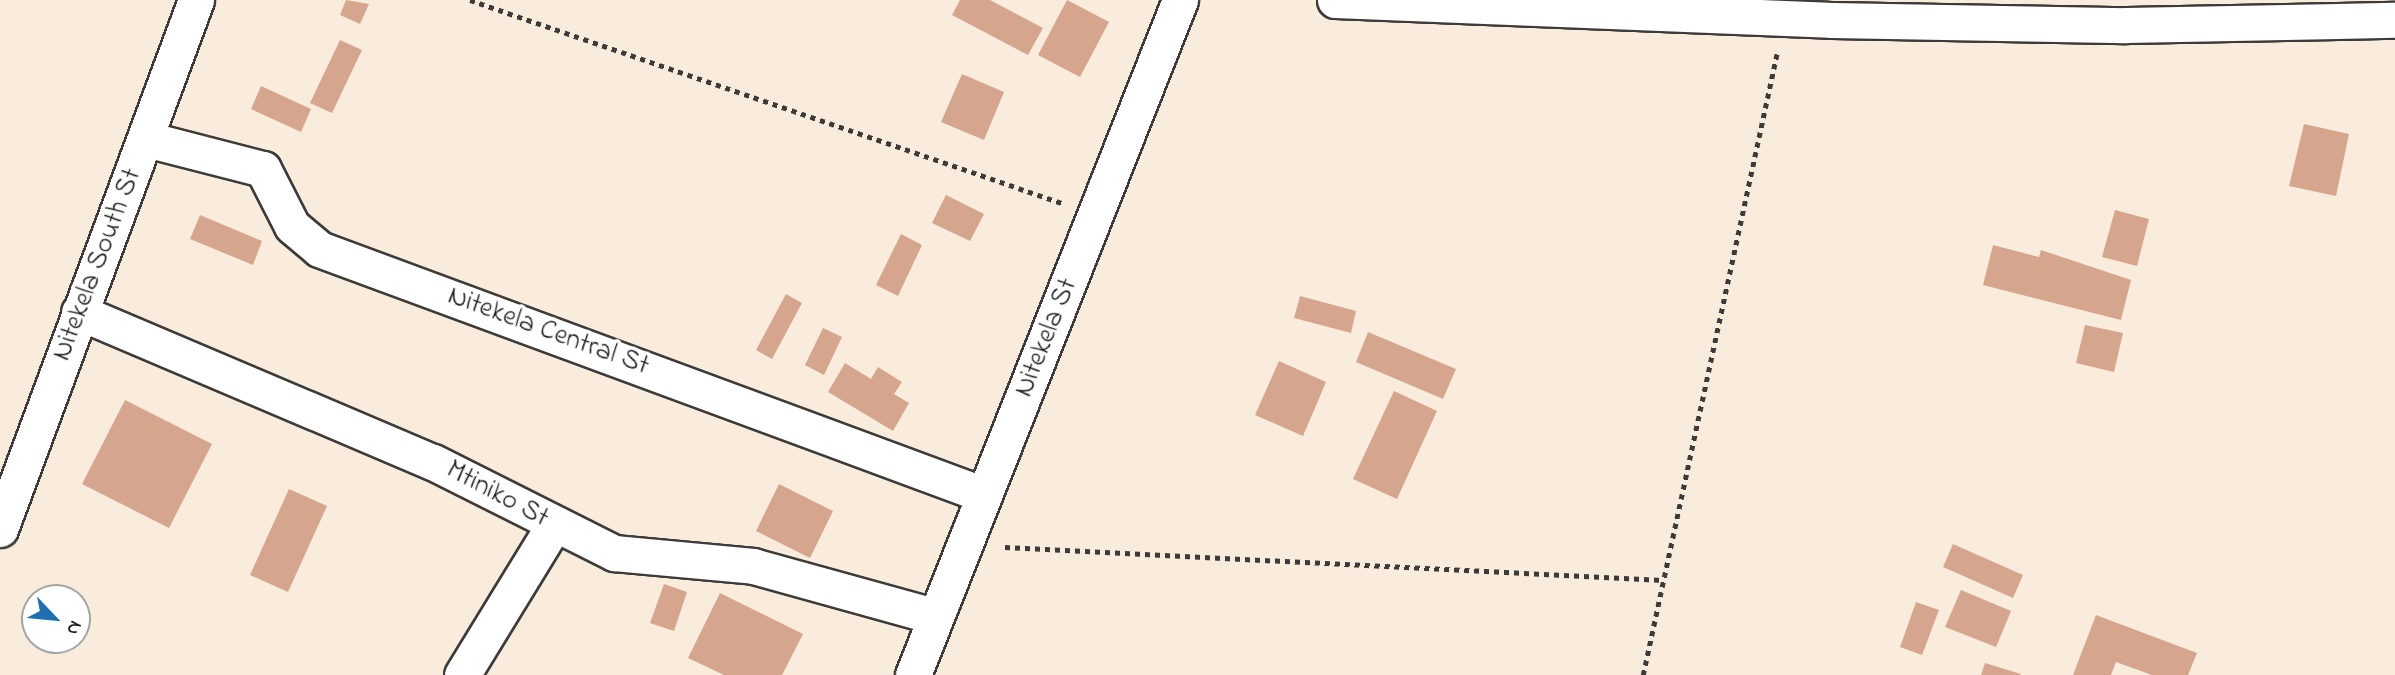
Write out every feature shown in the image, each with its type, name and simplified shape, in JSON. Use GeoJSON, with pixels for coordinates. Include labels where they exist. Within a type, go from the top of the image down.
{"type":"FeatureCollection","features":[{"type":"Feature","properties":{"kind":"street","name":"Nitekela South St"},"geometry":{"type":"LineString","coordinates":[[0,529],[196,0]]}},
{"type":"Feature","properties":{"kind":"street","name":"Nitekela St"},"geometry":{"type":"LineString","coordinates":[[913,675],[933,616],[1097,214],[1180,0]]}},
{"type":"Feature","properties":{"kind":"street"},"geometry":{"type":"LineString","coordinates":[[1335,0],[1785,18],[2126,25],[2395,20]]}},
{"type":"Feature","properties":{"kind":"street","name":"Nitekela Central St"},"geometry":{"type":"LineString","coordinates":[[146,139],[263,169],[292,226],[319,249],[982,494]]}},
{"type":"Feature","properties":{"kind":"street","name":"Mtiniko St"},"geometry":{"type":"LineString","coordinates":[[79,312],[433,462],[614,553],[753,566],[933,616]]}},
{"type":"Feature","properties":{"kind":"street"},"geometry":{"type":"LineString","coordinates":[[462,675],[554,525]]}},
{"type":"Feature","properties":{"kind":"path"},"geometry":{"type":"LineString","coordinates":[[470,0],[1097,214]]}},
{"type":"Feature","properties":{"kind":"path"},"geometry":{"type":"LineString","coordinates":[[1643,675],[1785,18]]}},
{"type":"Feature","properties":{"kind":"path"},"geometry":{"type":"LineString","coordinates":[[962,545],[1663,580]]}},
{"type":"Feature","properties":{"kind":"building"},"geometry":{"type":"Polygon","coordinates":[[[346,0],[369,4],[360,24],[340,15],[346,0]]]}},
{"type":"Feature","properties":{"kind":"building"},"geometry":{"type":"Polygon","coordinates":[[[960,0],[990,0],[1043,28],[1028,55],[952,15],[960,0]]]}},
{"type":"Feature","properties":{"kind":"building"},"geometry":{"type":"Polygon","coordinates":[[[1067,0],[1109,22],[1080,77],[1038,55],[1067,0]]]}},
{"type":"Feature","properties":{"kind":"building"},"geometry":{"type":"Polygon","coordinates":[[[340,40],[362,50],[332,113],[310,103],[340,40]]]}},
{"type":"Feature","properties":{"kind":"building"},"geometry":{"type":"Polygon","coordinates":[[[962,74],[1004,92],[984,140],[941,122],[962,74]]]}},
{"type":"Feature","properties":{"kind":"building"},"geometry":{"type":"Polygon","coordinates":[[[261,86],[311,109],[301,132],[251,109],[261,86]]]}},
{"type":"Feature","properties":{"kind":"building"},"geometry":{"type":"Polygon","coordinates":[[[2304,124],[2349,134],[2336,196],[2289,186],[2304,124]]]}},
{"type":"Feature","properties":{"kind":"building"},"geometry":{"type":"Polygon","coordinates":[[[946,195],[984,214],[970,241],[932,223],[946,195]]]}},
{"type":"Feature","properties":{"kind":"building"},"geometry":{"type":"Polygon","coordinates":[[[2115,210],[2149,219],[2137,266],[2102,257],[2115,210]]]}},
{"type":"Feature","properties":{"kind":"building"},"geometry":{"type":"Polygon","coordinates":[[[200,215],[262,241],[253,265],[190,239],[200,215]]]}},
{"type":"Feature","properties":{"kind":"building"},"geometry":{"type":"Polygon","coordinates":[[[901,234],[922,245],[898,296],[876,285],[901,234]]]}},
{"type":"Feature","properties":{"kind":"building"},"geometry":{"type":"Polygon","coordinates":[[[1993,245],[2039,257],[2041,250],[2131,280],[2121,320],[1983,285],[1993,245]]]}},
{"type":"Feature","properties":{"kind":"building"},"geometry":{"type":"Polygon","coordinates":[[[786,294],[802,303],[772,359],[756,350],[786,294]]]}},
{"type":"Feature","properties":{"kind":"building"},"geometry":{"type":"Polygon","coordinates":[[[1300,296],[1356,311],[1351,333],[1294,318],[1300,296]]]}},
{"type":"Feature","properties":{"kind":"building"},"geometry":{"type":"Polygon","coordinates":[[[2085,325],[2123,333],[2114,372],[2076,363],[2085,325]]]}},
{"type":"Feature","properties":{"kind":"building"},"geometry":{"type":"Polygon","coordinates":[[[823,328],[842,337],[824,375],[805,365],[823,328]]]}},
{"type":"Feature","properties":{"kind":"building"},"geometry":{"type":"Polygon","coordinates":[[[1368,332],[1456,369],[1443,399],[1356,362],[1368,332]]]}},
{"type":"Feature","properties":{"kind":"building"},"geometry":{"type":"Polygon","coordinates":[[[1279,361],[1326,382],[1303,436],[1255,415],[1279,361]]]}},
{"type":"Feature","properties":{"kind":"building"},"geometry":{"type":"Polygon","coordinates":[[[845,363],[871,379],[878,367],[902,382],[894,394],[909,403],[893,431],[828,392],[845,363]]]}},
{"type":"Feature","properties":{"kind":"building"},"geometry":{"type":"Polygon","coordinates":[[[1394,391],[1437,411],[1397,499],[1353,479],[1394,391]]]}},
{"type":"Feature","properties":{"kind":"building"},"geometry":{"type":"Polygon","coordinates":[[[125,400],[212,444],[169,528],[82,484],[125,400]]]}},
{"type":"Feature","properties":{"kind":"building"},"geometry":{"type":"Polygon","coordinates":[[[779,484],[833,511],[810,558],[756,531],[779,484]]]}},
{"type":"Feature","properties":{"kind":"building"},"geometry":{"type":"Polygon","coordinates":[[[289,489],[327,506],[288,592],[250,575],[289,489]]]}},
{"type":"Feature","properties":{"kind":"building"},"geometry":{"type":"Polygon","coordinates":[[[1953,544],[2023,575],[2013,598],[1943,567],[1953,544]]]}},
{"type":"Feature","properties":{"kind":"building"},"geometry":{"type":"Polygon","coordinates":[[[664,584],[687,592],[674,631],[650,623],[664,584]]]}},
{"type":"Feature","properties":{"kind":"building"},"geometry":{"type":"Polygon","coordinates":[[[1961,590],[2011,611],[1996,647],[1945,627],[1961,590]]]}},
{"type":"Feature","properties":{"kind":"building"},"geometry":{"type":"Polygon","coordinates":[[[720,593],[803,634],[782,675],[724,675],[688,658],[720,593]]]}},
{"type":"Feature","properties":{"kind":"building"},"geometry":{"type":"Polygon","coordinates":[[[1916,602],[1939,610],[1922,655],[1900,647],[1916,602]]]}},
{"type":"Feature","properties":{"kind":"building"},"geometry":{"type":"Polygon","coordinates":[[[2096,615],[2197,653],[2188,675],[2152,675],[2116,662],[2111,675],[2073,675],[2096,615]]]}},
{"type":"Feature","properties":{"kind":"building"},"geometry":{"type":"Polygon","coordinates":[[[1985,663],[2021,674],[1981,675],[1985,663]]]}}]}
